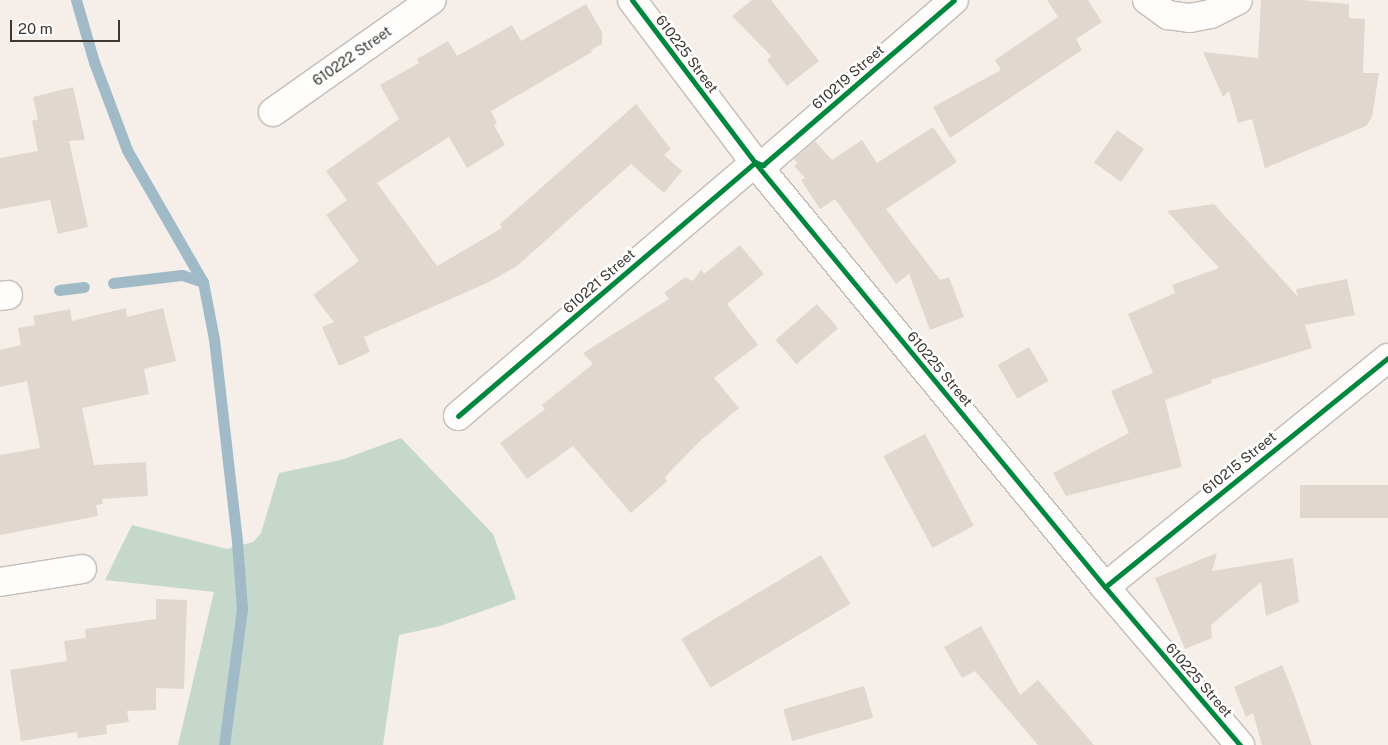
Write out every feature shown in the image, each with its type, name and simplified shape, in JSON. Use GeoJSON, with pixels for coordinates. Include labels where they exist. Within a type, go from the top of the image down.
{"type":"FeatureCollection","features":[{"type":"Feature","properties":{"kind":"street","name":"610222 Street"},"geometry":{"type":"LineString","coordinates":[[273,112],[432,0]]}},
{"type":"Feature","properties":{"kind":"street","name":"610225 Street"},"geometry":{"type":"LineString","coordinates":[[632,0],[754,162],[1105,587],[1240,745]]}},
{"type":"Feature","properties":{"kind":"street","name":"610219 Street"},"geometry":{"type":"LineString","coordinates":[[754,162],[763,165],[954,0]]}},
{"type":"Feature","properties":{"kind":"street"},"geometry":{"type":"LineString","coordinates":[[1147,0],[1168,15],[1190,18],[1211,14],[1238,0]]}},
{"type":"Feature","properties":{"kind":"street","name":"610221 Street"},"geometry":{"type":"LineString","coordinates":[[458,416],[754,162]]}},
{"type":"Feature","properties":{"kind":"street","name":"610215 Street"},"geometry":{"type":"LineString","coordinates":[[1105,587],[1388,358]]}},
{"type":"Feature","properties":{"kind":"street"},"geometry":{"type":"LineString","coordinates":[[0,582],[82,569]]}},
{"type":"Feature","properties":{"kind":"green space"},"geometry":{"type":"Polygon","coordinates":[[[401,438],[493,534],[516,599],[440,626],[399,635],[383,745],[178,745],[214,592],[105,580],[132,525],[227,549],[253,542],[261,533],[279,473],[341,460],[401,438]]]}},
{"type":"Feature","properties":{"kind":"building"},"geometry":{"type":"Polygon","coordinates":[[[752,0],[771,0],[819,61],[787,86],[767,60],[771,56],[732,16],[752,0]]]}},
{"type":"Feature","properties":{"kind":"building"},"geometry":{"type":"Polygon","coordinates":[[[1047,0],[1088,0],[1102,22],[1076,39],[1082,50],[950,138],[933,107],[1001,70],[995,60],[1058,17],[1047,0]]]}},
{"type":"Feature","properties":{"kind":"building"},"geometry":{"type":"Polygon","coordinates":[[[1261,0],[1301,0],[1349,4],[1349,18],[1365,19],[1363,73],[1379,73],[1372,117],[1366,126],[1265,168],[1252,119],[1238,123],[1229,91],[1223,97],[1203,52],[1258,58],[1261,0]]]}},
{"type":"Feature","properties":{"kind":"building"},"geometry":{"type":"Polygon","coordinates":[[[586,4],[602,32],[602,44],[591,50],[592,52],[491,111],[497,123],[494,125],[505,145],[467,168],[449,137],[377,183],[437,266],[502,228],[500,224],[636,104],[671,149],[664,155],[682,171],[664,193],[631,164],[517,266],[487,283],[364,337],[370,352],[339,366],[322,327],[334,322],[313,295],[359,261],[326,215],[347,200],[326,171],[399,119],[380,85],[419,63],[417,59],[448,41],[457,56],[512,25],[521,41],[586,4]]]}},
{"type":"Feature","properties":{"kind":"building"},"geometry":{"type":"Polygon","coordinates":[[[73,87],[85,140],[69,141],[88,227],[58,234],[50,200],[0,209],[0,158],[38,151],[32,121],[38,119],[33,97],[73,87]]]}},
{"type":"Feature","properties":{"kind":"building"},"geometry":{"type":"Polygon","coordinates":[[[933,127],[957,162],[886,209],[940,280],[949,277],[964,317],[930,330],[909,274],[896,284],[835,199],[820,209],[801,180],[805,178],[794,166],[797,163],[794,159],[815,141],[832,160],[862,140],[877,163],[933,127]]]}},
{"type":"Feature","properties":{"kind":"building"},"geometry":{"type":"Polygon","coordinates":[[[1117,130],[1144,149],[1121,182],[1094,163],[1117,130]]]}},
{"type":"Feature","properties":{"kind":"building"},"geometry":{"type":"Polygon","coordinates":[[[1214,204],[1298,297],[1296,289],[1347,279],[1355,315],[1305,325],[1312,348],[1211,380],[1212,383],[1165,400],[1182,467],[1066,496],[1053,473],[1129,433],[1111,391],[1153,373],[1128,314],[1175,293],[1172,285],[1219,268],[1167,211],[1214,204]]]}},
{"type":"Feature","properties":{"kind":"building"},"geometry":{"type":"Polygon","coordinates":[[[740,245],[764,274],[727,304],[758,345],[714,378],[739,408],[701,440],[665,477],[667,481],[631,513],[573,446],[527,479],[500,443],[545,409],[542,405],[593,364],[583,353],[669,299],[664,293],[685,277],[693,281],[701,270],[704,274],[740,245]]]}},
{"type":"Feature","properties":{"kind":"building"},"geometry":{"type":"Polygon","coordinates":[[[817,304],[838,328],[796,364],[775,340],[817,304]]]}},
{"type":"Feature","properties":{"kind":"building"},"geometry":{"type":"Polygon","coordinates":[[[126,308],[127,317],[163,308],[176,361],[144,369],[149,394],[82,408],[94,465],[146,462],[148,496],[102,499],[103,504],[96,505],[98,516],[0,535],[0,455],[40,448],[27,381],[0,387],[0,350],[21,345],[18,328],[35,325],[33,316],[70,309],[72,321],[126,308]]]}},
{"type":"Feature","properties":{"kind":"building"},"geometry":{"type":"Polygon","coordinates":[[[1029,347],[1048,381],[1017,399],[998,365],[1029,347]]]}},
{"type":"Feature","properties":{"kind":"building"},"geometry":{"type":"Polygon","coordinates":[[[925,434],[974,526],[932,548],[884,456],[925,434]]]}},
{"type":"Feature","properties":{"kind":"building"},"geometry":{"type":"Polygon","coordinates":[[[1300,485],[1388,485],[1388,518],[1300,518],[1300,485]]]}},
{"type":"Feature","properties":{"kind":"building"},"geometry":{"type":"Polygon","coordinates":[[[1217,553],[1212,571],[1293,558],[1299,602],[1266,616],[1261,582],[1211,625],[1212,638],[1185,649],[1155,578],[1217,553]]]}},
{"type":"Feature","properties":{"kind":"building"},"geometry":{"type":"Polygon","coordinates":[[[821,555],[850,604],[711,688],[681,639],[821,555]]]}},
{"type":"Feature","properties":{"kind":"building"},"geometry":{"type":"Polygon","coordinates":[[[156,599],[187,600],[184,689],[156,688],[156,710],[127,711],[129,722],[106,725],[107,734],[78,738],[77,732],[21,741],[10,670],[67,661],[64,641],[86,638],[85,629],[156,619],[156,599]]]}},
{"type":"Feature","properties":{"kind":"building"},"geometry":{"type":"Polygon","coordinates":[[[981,626],[1020,695],[1038,680],[1094,745],[1038,745],[975,671],[962,678],[944,647],[981,626]]]}},
{"type":"Feature","properties":{"kind":"building"},"geometry":{"type":"Polygon","coordinates":[[[1282,665],[1312,745],[1262,745],[1253,713],[1246,717],[1234,687],[1282,665]]]}},
{"type":"Feature","properties":{"kind":"building"},"geometry":{"type":"Polygon","coordinates":[[[864,686],[873,718],[792,741],[783,709],[864,686]]]}},
{"type":"Feature","properties":{"kind":"waterway"},"geometry":{"type":"LineString","coordinates":[[76,0],[94,62],[127,150],[203,282],[214,339],[237,542],[242,609],[224,745]]}},
{"type":"Feature","properties":{"kind":"waterway"},"geometry":{"type":"LineString","coordinates":[[113,283],[182,275],[203,282]]}},
{"type":"Feature","properties":{"kind":"waterway"},"geometry":{"type":"LineString","coordinates":[[59,290],[84,287]]}},
{"type":"Feature","properties":{"kind":"cycle path"},"geometry":{"type":"LineString","coordinates":[[632,0],[756,164],[1105,587],[1240,745]]}},
{"type":"Feature","properties":{"kind":"cycle path"},"geometry":{"type":"LineString","coordinates":[[458,416],[755,162],[763,165],[954,0]]}},
{"type":"Feature","properties":{"kind":"cycle path"},"geometry":{"type":"LineString","coordinates":[[1105,587],[1388,358]]}}]}
